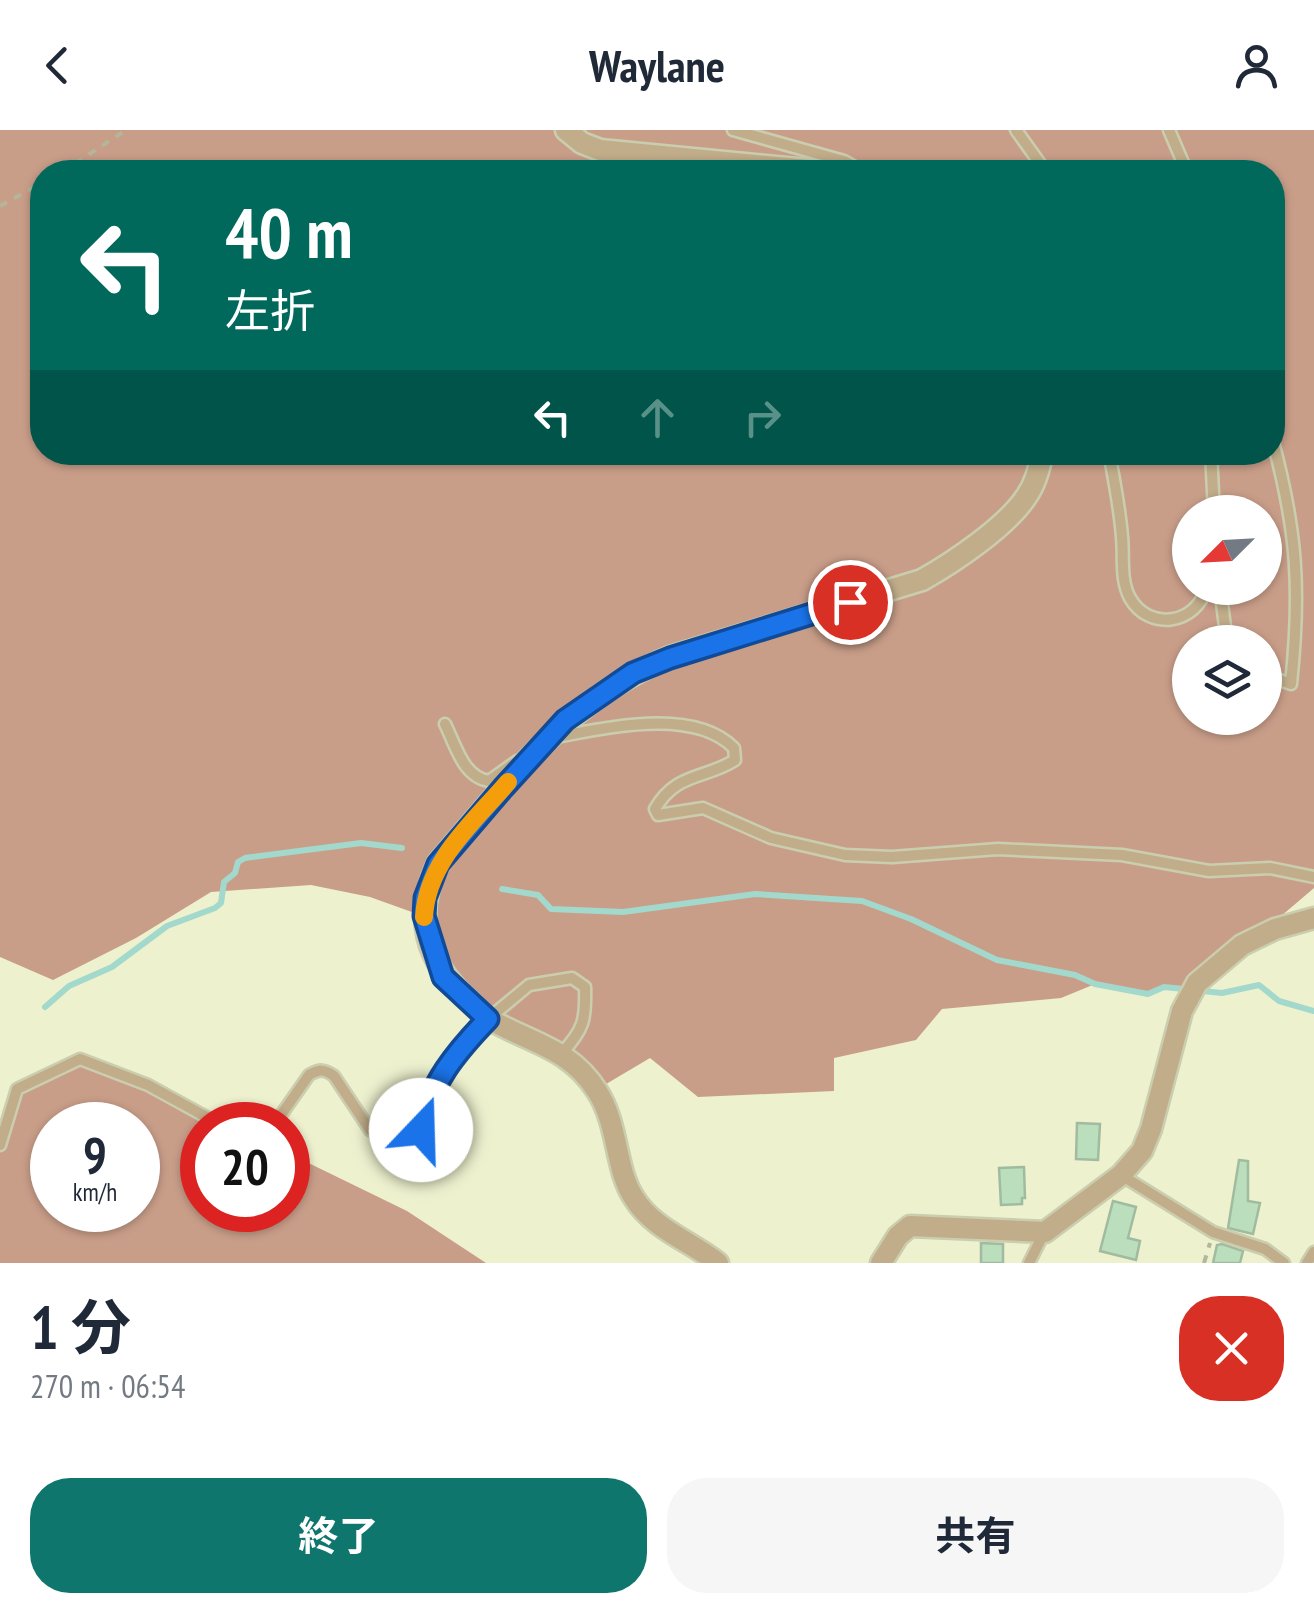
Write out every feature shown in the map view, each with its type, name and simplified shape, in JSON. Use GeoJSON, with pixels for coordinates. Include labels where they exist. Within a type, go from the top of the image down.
{"type":"FeatureCollection","features":[{"type":"Feature","properties":{"kind":"street"},"geometry":{"type":"LineString","coordinates":[[566,130],[582,143],[600,150],[705,160]]}},
{"type":"Feature","properties":{"kind":"street"},"geometry":{"type":"LineString","coordinates":[[718,1263],[660,1226],[634,1198],[624,1175],[615,1130],[596,1090],[562,1054],[488,1019],[443,977],[424,916],[425,898],[438,864],[547,738],[602,692],[633,673],[670,658],[922,580],[943,568],[1019,506],[1039,465]]}},
{"type":"Feature","properties":{"kind":"street"},"geometry":{"type":"LineString","coordinates":[[881,1263],[898,1236],[910,1226],[1045,1232],[1121,1175],[1142,1151],[1151,1129],[1182,1012],[1193,990],[1242,946],[1274,929],[1314,918]]}},
{"type":"Feature","properties":{"kind":"lane"},"geometry":{"type":"LineString","coordinates":[[733,130],[844,160]]}},
{"type":"Feature","properties":{"kind":"lane"},"geometry":{"type":"LineString","coordinates":[[1016,130],[1037,160]]}},
{"type":"Feature","properties":{"kind":"lane"},"geometry":{"type":"LineString","coordinates":[[1169,130],[1182,160]]}},
{"type":"Feature","properties":{"kind":"lane"},"geometry":{"type":"LineString","coordinates":[[1111,465],[1124,580],[1131,600],[1155,619],[1172,620],[1198,605]]}},
{"type":"Feature","properties":{"kind":"lane"},"geometry":{"type":"LineString","coordinates":[[1212,465],[1213,495]]}},
{"type":"Feature","properties":{"kind":"lane"},"geometry":{"type":"LineString","coordinates":[[1278,465],[1294,539],[1298,620],[1291,684],[1282,681]]}},
{"type":"Feature","properties":{"kind":"lane"},"geometry":{"type":"LineString","coordinates":[[446,724],[466,767],[476,779],[489,781],[547,738],[655,723],[696,728],[724,738],[734,748],[735,760],[683,780],[657,803],[654,809],[658,815],[703,808],[771,838],[845,855],[892,857],[998,849],[1122,855],[1209,871],[1270,868],[1314,877]]}},
{"type":"Feature","properties":{"kind":"lane"},"geometry":{"type":"LineString","coordinates":[[291,1102],[310,1075],[326,1070],[370,1130],[404,1152],[421,1130],[425,1108],[453,1055],[529,984],[572,978],[585,987],[586,1016],[580,1034],[562,1054]]}},
{"type":"Feature","properties":{"kind":"lane"},"geometry":{"type":"LineString","coordinates":[[0,1145],[18,1089],[80,1058],[180,1103]]}},
{"type":"Feature","properties":{"kind":"lane"},"geometry":{"type":"LineString","coordinates":[[1121,1175],[1213,1232],[1265,1250],[1284,1263]]}},
{"type":"Feature","properties":{"kind":"lane"},"geometry":{"type":"LineString","coordinates":[[1029,1263],[1045,1232]]}},
{"type":"Feature","properties":{"kind":"lane"},"geometry":{"type":"LineString","coordinates":[[1307,1263],[1314,1252]]}},
{"type":"Feature","properties":{"kind":"path"},"geometry":{"type":"LineString","coordinates":[[80,160],[126,130]]}},
{"type":"Feature","properties":{"kind":"path"},"geometry":{"type":"LineString","coordinates":[[0,206],[30,190]]}},
{"type":"Feature","properties":{"kind":"shaded area"},"geometry":{"type":"Polygon","coordinates":[[[0,130],[1314,130],[1314,888],[1194,990],[1164,987],[1148,994],[1095,984],[1061,998],[942,1009],[916,1040],[834,1058],[834,1091],[698,1097],[650,1058],[596,1090],[488,1019],[443,977],[423,916],[370,897],[311,885],[211,892],[136,938],[53,980],[0,957],[0,130]]]}},
{"type":"Feature","properties":{"kind":"shaded area"},"geometry":{"type":"Polygon","coordinates":[[[80,1059],[180,1104],[180,1232],[310,1232],[310,1164],[407,1211],[486,1263],[0,1263],[0,1145],[17,1089],[80,1059]]]}},
{"type":"Feature","properties":{"kind":"building"},"geometry":{"type":"Polygon","coordinates":[[[1077,1123],[1100,1124],[1098,1160],[1076,1159],[1077,1123]]]}},
{"type":"Feature","properties":{"kind":"building"},"geometry":{"type":"Polygon","coordinates":[[[1239,1160],[1248,1161],[1248,1201],[1260,1203],[1253,1234],[1228,1228],[1239,1160]]]}},
{"type":"Feature","properties":{"kind":"building"},"geometry":{"type":"Polygon","coordinates":[[[1024,1167],[1022,1204],[1001,1205],[999,1168],[1024,1167]]]}},
{"type":"Feature","properties":{"kind":"building"},"geometry":{"type":"Polygon","coordinates":[[[1113,1201],[1136,1207],[1128,1238],[1140,1241],[1136,1260],[1100,1251],[1113,1201]]]}},
{"type":"Feature","properties":{"kind":"building"},"geometry":{"type":"Polygon","coordinates":[[[981,1243],[1003,1244],[1003,1263],[981,1263],[981,1243]]]}},
{"type":"Feature","properties":{"kind":"building"},"geometry":{"type":"Polygon","coordinates":[[[1217,1245],[1243,1251],[1240,1263],[1213,1263],[1217,1245]]]}},
{"type":"Feature","properties":{"kind":"waterway"},"geometry":{"type":"LineString","coordinates":[[45,1007],[69,986],[112,967],[167,926],[215,908],[221,903],[224,882],[245,858],[361,843],[402,848]]}},
{"type":"Feature","properties":{"kind":"waterway"},"geometry":{"type":"LineString","coordinates":[[502,889],[538,895],[551,909],[623,912],[755,894],[862,901],[911,919],[997,960],[1075,975],[1095,984],[1148,994],[1164,987],[1222,993],[1259,985],[1279,1001],[1314,1011]]}},
{"type":"Feature","properties":{"kind":"slow traffic"},"geometry":{"type":"LineString","coordinates":[[424,917],[425,898],[438,864],[508,782]]}},
{"type":"Feature","properties":{"kind":"route"},"geometry":{"type":"LineString","coordinates":[[421,1130],[425,1108],[453,1055],[488,1019],[443,977],[427,933],[425,898],[438,864],[547,738],[602,692],[633,673],[670,658],[850,602]]}}]}
